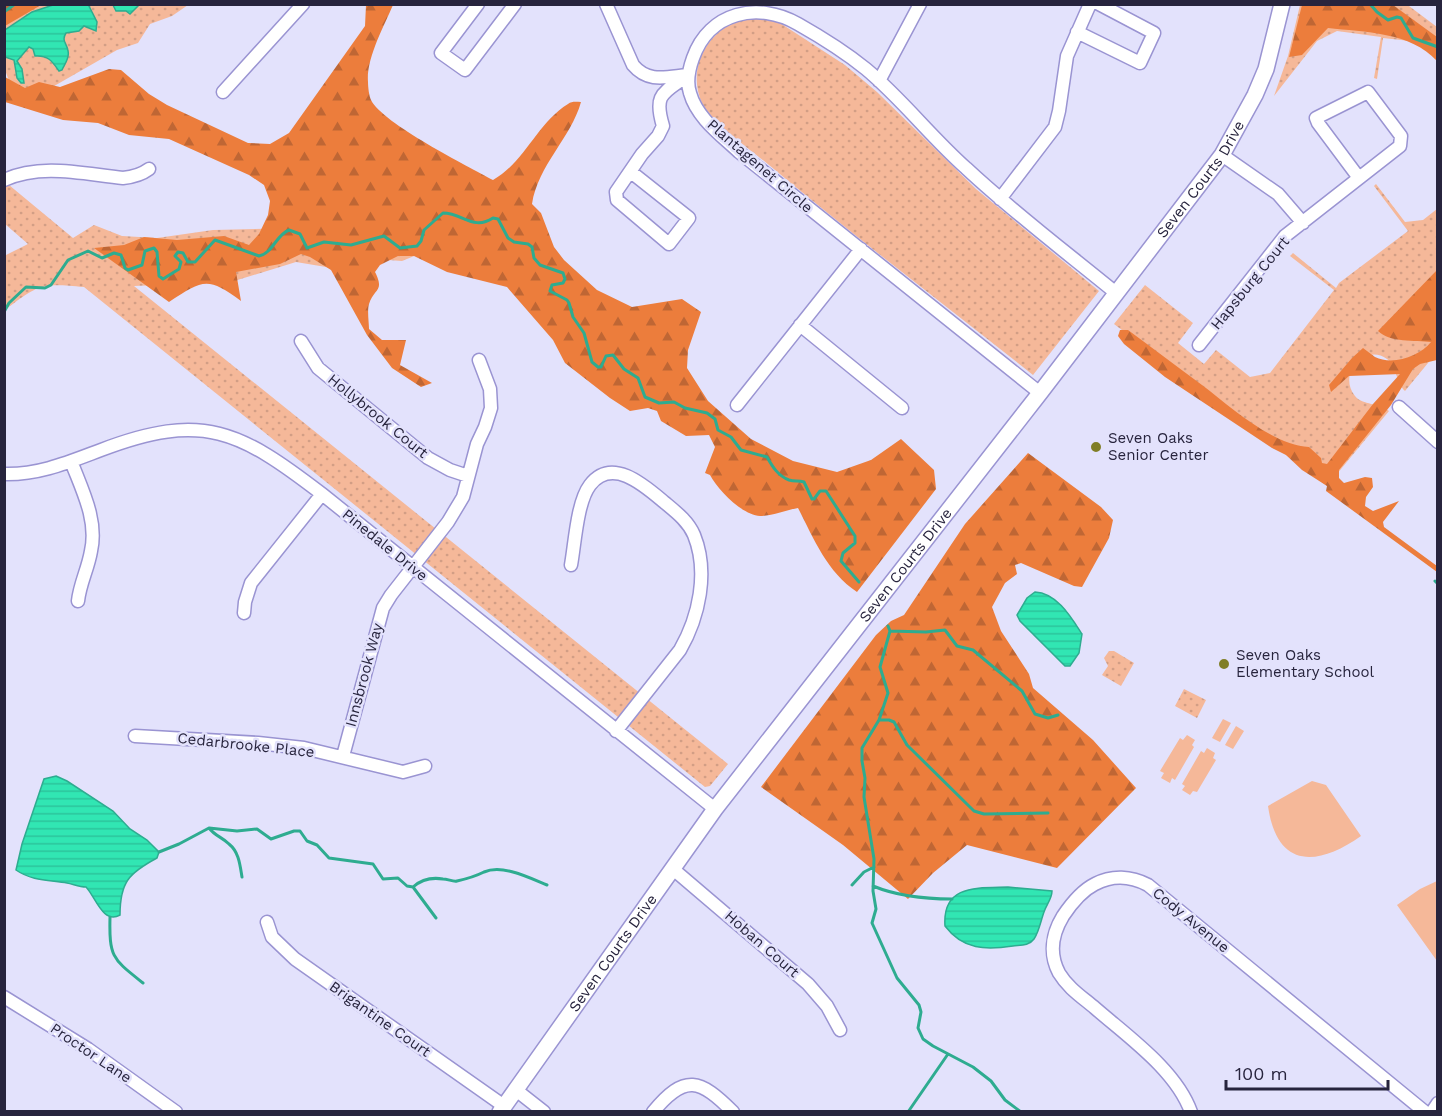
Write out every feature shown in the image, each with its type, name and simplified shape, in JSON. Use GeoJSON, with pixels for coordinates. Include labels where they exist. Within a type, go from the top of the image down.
{"type":"FeatureCollection","features":[{"type":"Feature","properties":{"kind":"street"},"geometry":{"type":"LineString","coordinates":[[223,92],[303,4]]}},
{"type":"Feature","properties":{"kind":"street"},"geometry":{"type":"LineString","coordinates":[[478,4],[441,53],[465,70],[515,4]]}},
{"type":"Feature","properties":{"kind":"street"},"geometry":{"type":"LineString","coordinates":[[606,4],[633,65],[640,73],[657,78],[688,75]]}},
{"type":"Feature","properties":{"kind":"street"},"geometry":{"type":"LineString","coordinates":[[879,81],[920,4]]}},
{"type":"Feature","properties":{"kind":"street"},"geometry":{"type":"LineString","coordinates":[[1000,199],[1055,127],[1067,56],[1090,4]]}},
{"type":"Feature","properties":{"kind":"street"},"geometry":{"type":"LineString","coordinates":[[1077,32],[1140,63],[1154,33],[1099,4]]}},
{"type":"Feature","properties":{"kind":"street","name":"Seven Courts Drive"},"geometry":{"type":"LineString","coordinates":[[502,1109],[715,809],[1040,393],[1222,155],[1255,95],[1266,69],[1282,4]]}},
{"type":"Feature","properties":{"kind":"street"},"geometry":{"type":"LineString","coordinates":[[631,172],[689,218],[669,244],[617,200],[616,192],[642,154],[658,136],[663,126],[658,109],[662,95],[688,75],[699,43],[705,35],[720,23],[747,8],[766,12],[791,20],[825,40],[879,81],[957,160],[1000,199],[1116,293]]}},
{"type":"Feature","properties":{"kind":"street","name":"Plantagenet Circle"},"geometry":{"type":"LineString","coordinates":[[688,75],[689,92],[705,120],[739,152],[1040,393]]}},
{"type":"Feature","properties":{"kind":"street","name":"Hapsburg Court"},"geometry":{"type":"LineString","coordinates":[[1199,345],[1285,236],[1400,146],[1401,136],[1368,92],[1316,118],[1359,178]]}},
{"type":"Feature","properties":{"kind":"street"},"geometry":{"type":"LineString","coordinates":[[1222,155],[1278,194],[1303,223]]}},
{"type":"Feature","properties":{"kind":"street"},"geometry":{"type":"LineString","coordinates":[[4,180],[20,173],[36,170],[123,178],[134,177],[149,169]]}},
{"type":"Feature","properties":{"kind":"street"},"geometry":{"type":"LineString","coordinates":[[736,405],[861,249]]}},
{"type":"Feature","properties":{"kind":"street"},"geometry":{"type":"LineString","coordinates":[[800,325],[902,408]]}},
{"type":"Feature","properties":{"kind":"street","name":"Hollybrook Court"},"geometry":{"type":"LineString","coordinates":[[301,341],[318,368],[410,443],[440,465],[468,476]]}},
{"type":"Feature","properties":{"kind":"street","name":"Innsbrook Way"},"geometry":{"type":"LineString","coordinates":[[343,756],[383,608],[454,514],[463,497],[477,444],[491,408],[490,389],[480,360]]}},
{"type":"Feature","properties":{"kind":"street"},"geometry":{"type":"LineString","coordinates":[[1399,406],[1437,442]]}},
{"type":"Feature","properties":{"kind":"street","name":"Pinedale Drive"},"geometry":{"type":"LineString","coordinates":[[4,474],[35,472],[138,437],[180,429],[198,430],[237,438],[285,465],[715,809]]}},
{"type":"Feature","properties":{"kind":"street"},"geometry":{"type":"LineString","coordinates":[[71,461],[89,510],[93,532],[91,554],[82,578],[78,601]]}},
{"type":"Feature","properties":{"kind":"street"},"geometry":{"type":"LineString","coordinates":[[572,565],[582,504],[587,489],[595,479],[615,473],[624,474],[641,483],[686,521],[693,533],[699,552],[701,590],[694,622],[688,636],[680,650],[616,731]]}},
{"type":"Feature","properties":{"kind":"street"},"geometry":{"type":"LineString","coordinates":[[244,613],[250,584],[322,494]]}},
{"type":"Feature","properties":{"kind":"street","name":"Cedarbrooke Place"},"geometry":{"type":"LineString","coordinates":[[135,736],[304,748],[403,772],[425,766]]}},
{"type":"Feature","properties":{"kind":"street","name":"Hoban Court"},"geometry":{"type":"LineString","coordinates":[[673,869],[808,984],[827,1006],[840,1030]]}},
{"type":"Feature","properties":{"kind":"street","name":"Cody Avenue"},"geometry":{"type":"LineString","coordinates":[[1191,1112],[1178,1087],[1155,1061],[1070,988],[1056,964],[1053,946],[1057,927],[1069,907],[1082,892],[1101,881],[1122,878],[1138,880],[1148,885],[1425,1112]]}},
{"type":"Feature","properties":{"kind":"street","name":"Brigantine Court"},"geometry":{"type":"LineString","coordinates":[[267,922],[272,937],[285,951],[502,1109]]}},
{"type":"Feature","properties":{"kind":"street","name":"Proctor Lane"},"geometry":{"type":"LineString","coordinates":[[4,997],[88,1049],[176,1112]]}},
{"type":"Feature","properties":{"kind":"street"},"geometry":{"type":"LineString","coordinates":[[653,1112],[671,1091],[692,1085],[711,1091],[733,1112]]}},
{"type":"Feature","properties":{"kind":"street"},"geometry":{"type":"LineString","coordinates":[[516,1090],[544,1112]]}},
{"type":"Feature","properties":{"kind":"street"},"geometry":{"type":"LineString","coordinates":[[1432,1112],[1437,1103]]}},
{"type":"Feature","properties":{"kind":"shaded area"},"geometry":{"type":"Polygon","coordinates":[[[56,4],[91,5],[89,6],[97,22],[96,31],[84,26],[79,31],[66,33],[64,40],[68,56],[62,70],[59,71],[49,59],[35,56],[33,49],[29,47],[17,61],[22,69],[24,83],[21,83],[17,78],[14,60],[5,57],[5,30],[32,12],[56,4]]]}},
{"type":"Feature","properties":{"kind":"shaded area"},"geometry":{"type":"Polygon","coordinates":[[[5,5],[188,5],[172,16],[150,24],[138,43],[117,50],[49,89],[29,93],[12,89],[5,70],[5,5]]]}},
{"type":"Feature","properties":{"kind":"shaded area"},"geometry":{"type":"Polygon","coordinates":[[[113,5],[139,5],[130,14],[126,11],[116,11],[113,5]]]}},
{"type":"Feature","properties":{"kind":"shaded area"},"geometry":{"type":"Polygon","coordinates":[[[1300,5],[1410,5],[1437,27],[1437,58],[1419,42],[1383,38],[1377,79],[1374,78],[1381,37],[1337,31],[1317,41],[1274,96],[1288,56],[1300,5]]]}},
{"type":"Feature","properties":{"kind":"shaded area"},"geometry":{"type":"Polygon","coordinates":[[[755,17],[777,21],[845,65],[877,92],[976,189],[1099,291],[1033,375],[801,192],[732,136],[707,111],[698,92],[697,80],[701,57],[706,47],[722,29],[755,17]]]}},
{"type":"Feature","properties":{"kind":"shaded area"},"geometry":{"type":"Polygon","coordinates":[[[1376,184],[1405,222],[1423,220],[1437,209],[1437,352],[1405,391],[1391,362],[1387,359],[1379,355],[1370,355],[1356,363],[1349,379],[1355,396],[1389,411],[1327,486],[1114,324],[1145,285],[1193,323],[1178,343],[1204,364],[1216,350],[1250,377],[1270,373],[1334,290],[1290,256],[1293,253],[1336,288],[1339,283],[1408,231],[1374,186],[1376,184]]]}},
{"type":"Feature","properties":{"kind":"shaded area"},"geometry":{"type":"Polygon","coordinates":[[[9,185],[73,238],[94,225],[122,236],[157,238],[213,230],[295,228],[429,250],[402,261],[361,258],[338,269],[296,262],[231,282],[134,286],[728,764],[710,786],[705,787],[84,287],[58,285],[41,287],[5,310],[4,256],[28,244],[5,224],[5,187],[9,185]]]}},
{"type":"Feature","properties":{"kind":"shaded area"},"geometry":{"type":"Polygon","coordinates":[[[1035,592],[1043,593],[1057,601],[1082,634],[1079,653],[1070,666],[1065,666],[1020,621],[1017,615],[1027,598],[1035,592]]]}},
{"type":"Feature","properties":{"kind":"shaded area"},"geometry":{"type":"Polygon","coordinates":[[[1109,651],[1114,651],[1134,663],[1121,686],[1102,675],[1108,666],[1104,658],[1109,651]]]}},
{"type":"Feature","properties":{"kind":"shaded area"},"geometry":{"type":"Polygon","coordinates":[[[1184,689],[1206,700],[1197,718],[1175,706],[1184,689]]]}},
{"type":"Feature","properties":{"kind":"shaded area"},"geometry":{"type":"Polygon","coordinates":[[[1223,719],[1231,723],[1220,742],[1212,738],[1223,719]]]}},
{"type":"Feature","properties":{"kind":"shaded area"},"geometry":{"type":"Polygon","coordinates":[[[1236,726],[1244,731],[1233,749],[1225,745],[1236,726]]]}},
{"type":"Feature","properties":{"kind":"shaded area"},"geometry":{"type":"Polygon","coordinates":[[[1187,735],[1195,740],[1192,745],[1194,747],[1175,780],[1172,778],[1170,783],[1161,778],[1164,773],[1160,771],[1180,738],[1183,740],[1187,735]]]}},
{"type":"Feature","properties":{"kind":"shaded area"},"geometry":{"type":"Polygon","coordinates":[[[1207,748],[1215,753],[1213,758],[1216,760],[1197,792],[1193,791],[1190,795],[1182,790],[1185,786],[1182,784],[1201,751],[1204,753],[1207,748]]]}},
{"type":"Feature","properties":{"kind":"shaded area"},"geometry":{"type":"Polygon","coordinates":[[[56,776],[113,811],[130,829],[147,840],[159,852],[157,858],[133,874],[124,886],[120,915],[114,917],[104,913],[86,887],[34,878],[16,870],[22,844],[44,779],[56,776]]]}},
{"type":"Feature","properties":{"kind":"shaded area"},"geometry":{"type":"Polygon","coordinates":[[[1312,781],[1326,785],[1361,836],[1345,846],[1315,857],[1301,856],[1290,851],[1280,842],[1273,827],[1268,806],[1312,781]]]}},
{"type":"Feature","properties":{"kind":"shaded area"},"geometry":{"type":"Polygon","coordinates":[[[1437,881],[1437,961],[1397,905],[1420,889],[1437,881]]]}},
{"type":"Feature","properties":{"kind":"shaded area"},"geometry":{"type":"Polygon","coordinates":[[[1008,887],[1052,891],[1037,933],[1030,943],[984,948],[959,940],[945,926],[949,902],[956,895],[974,889],[1008,887]]]}},
{"type":"Feature","properties":{"kind":"green space"},"geometry":{"type":"Polygon","coordinates":[[[5,4],[41,4],[41,5],[5,26],[5,4]]]}},
{"type":"Feature","properties":{"kind":"green space"},"geometry":{"type":"Polygon","coordinates":[[[366,5],[393,5],[376,43],[368,73],[369,94],[378,110],[408,132],[493,180],[514,163],[557,112],[570,103],[581,102],[570,128],[541,177],[532,204],[541,213],[554,247],[564,260],[597,290],[632,307],[682,299],[701,312],[688,350],[687,368],[708,401],[751,439],[793,461],[837,472],[871,460],[901,439],[934,470],[936,489],[857,592],[829,565],[798,508],[760,516],[738,507],[710,475],[705,473],[715,447],[709,435],[686,436],[661,421],[657,411],[648,408],[630,411],[610,398],[565,363],[553,340],[507,287],[447,272],[414,256],[398,256],[380,265],[375,272],[379,287],[368,307],[369,329],[382,340],[406,340],[400,365],[432,383],[421,387],[392,368],[367,335],[331,270],[310,257],[301,254],[280,264],[236,272],[241,301],[220,288],[205,284],[190,289],[169,302],[94,248],[124,245],[144,237],[177,240],[224,236],[249,245],[259,234],[268,215],[270,201],[264,185],[249,175],[169,139],[129,135],[98,123],[63,120],[5,102],[5,77],[25,88],[39,82],[60,87],[109,69],[121,70],[149,94],[167,105],[248,143],[270,144],[289,133],[365,26],[366,5]]]}},
{"type":"Feature","properties":{"kind":"green space"},"geometry":{"type":"Polygon","coordinates":[[[1302,5],[1393,5],[1437,37],[1437,61],[1426,51],[1401,39],[1328,28],[1302,55],[1289,57],[1302,5]]]}},
{"type":"Feature","properties":{"kind":"green space"},"geometry":{"type":"Polygon","coordinates":[[[1437,270],[1437,360],[1420,364],[1413,369],[1391,405],[1339,470],[1339,478],[1344,483],[1365,477],[1372,478],[1373,487],[1366,497],[1365,506],[1373,511],[1399,501],[1383,522],[1384,527],[1437,566],[1437,572],[1326,491],[1327,486],[1302,470],[1286,455],[1165,377],[1124,344],[1118,336],[1120,330],[1128,330],[1253,424],[1281,440],[1309,447],[1321,458],[1322,463],[1327,464],[1373,404],[1400,374],[1349,376],[1331,392],[1329,385],[1363,348],[1382,360],[1398,360],[1420,352],[1431,342],[1389,338],[1378,331],[1437,270]]]}},
{"type":"Feature","properties":{"kind":"green space"},"geometry":{"type":"Polygon","coordinates":[[[1028,453],[1101,507],[1113,520],[1109,538],[1082,587],[1074,586],[1021,563],[1015,565],[1017,574],[1005,583],[992,607],[1001,631],[1029,674],[1033,688],[1093,740],[1136,788],[1057,868],[967,845],[933,873],[908,899],[843,845],[761,787],[876,635],[891,621],[904,615],[965,524],[1028,453]]]}},
{"type":"Feature","properties":{"kind":"waterway"},"geometry":{"type":"LineString","coordinates":[[4,12],[15,4]]}},
{"type":"Feature","properties":{"kind":"waterway"},"geometry":{"type":"LineString","coordinates":[[1370,4],[1388,20],[1401,18],[1413,38],[1438,47]]}},
{"type":"Feature","properties":{"kind":"waterway"},"geometry":{"type":"LineString","coordinates":[[4,312],[9,303],[26,287],[45,288],[51,285],[68,260],[88,251],[102,258],[114,253],[121,255],[125,268],[128,270],[142,265],[145,251],[154,248],[157,252],[159,276],[163,279],[179,269],[181,262],[175,256],[178,252],[183,253],[188,262],[195,262],[215,240],[259,256],[268,251],[289,230],[300,234],[307,248],[324,242],[351,245],[384,236],[400,248],[417,246],[424,230],[443,213],[480,223],[493,218],[498,219],[508,238],[532,247],[534,258],[540,265],[563,273],[565,279],[563,283],[552,285],[550,291],[569,303],[573,317],[584,333],[592,362],[598,367],[601,367],[606,356],[613,355],[624,369],[638,378],[645,397],[659,403],[674,402],[685,408],[707,413],[715,419],[718,430],[731,437],[741,450],[767,457],[782,476],[791,481],[804,482],[812,499],[820,491],[826,491],[855,536],[855,543],[843,553],[841,561],[859,582]]}},
{"type":"Feature","properties":{"kind":"waterway"},"geometry":{"type":"LineString","coordinates":[[1435,581],[1438,584]]}},
{"type":"Feature","properties":{"kind":"waterway"},"geometry":{"type":"LineString","coordinates":[[888,626],[890,631],[880,667],[888,693],[879,720],[862,748],[864,797],[874,859],[873,891],[876,909],[872,923],[897,978],[919,1005],[921,1012],[918,1028],[923,1039],[973,1067],[991,1081],[1005,1100],[1021,1112]]}},
{"type":"Feature","properties":{"kind":"waterway"},"geometry":{"type":"LineString","coordinates":[[890,631],[945,630],[957,646],[973,650],[1022,691],[1035,714],[1048,718],[1058,715]]}},
{"type":"Feature","properties":{"kind":"waterway"},"geometry":{"type":"LineString","coordinates":[[879,720],[894,722],[907,745],[974,811],[984,814],[1048,813]]}},
{"type":"Feature","properties":{"kind":"waterway"},"geometry":{"type":"LineString","coordinates":[[209,828],[235,851],[242,877]]}},
{"type":"Feature","properties":{"kind":"waterway"},"geometry":{"type":"LineString","coordinates":[[159,852],[209,828],[237,831],[257,829],[271,839],[300,831],[307,841],[317,845],[329,858],[373,864],[383,879],[398,878],[407,886],[413,887],[436,918]]}},
{"type":"Feature","properties":{"kind":"waterway"},"geometry":{"type":"LineString","coordinates":[[852,885],[864,872],[874,867]]}},
{"type":"Feature","properties":{"kind":"waterway"},"geometry":{"type":"LineString","coordinates":[[413,887],[427,879],[457,881],[491,870],[516,873],[547,885]]}},
{"type":"Feature","properties":{"kind":"waterway"},"geometry":{"type":"LineString","coordinates":[[873,886],[912,896],[952,899]]}},
{"type":"Feature","properties":{"kind":"waterway"},"geometry":{"type":"LineString","coordinates":[[110,917],[112,950],[119,962],[143,983]]}},
{"type":"Feature","properties":{"kind":"waterway"},"geometry":{"type":"LineString","coordinates":[[908,1112],[948,1054]]}},
{"type":"Feature","properties":{"kind":"place","name":"Seven Oaks Senior Center"},"geometry":{"type":"Point","coordinates":[1096,447]}},
{"type":"Feature","properties":{"kind":"place","name":"Seven Oaks Elementary School"},"geometry":{"type":"Point","coordinates":[1224,664]}}]}
